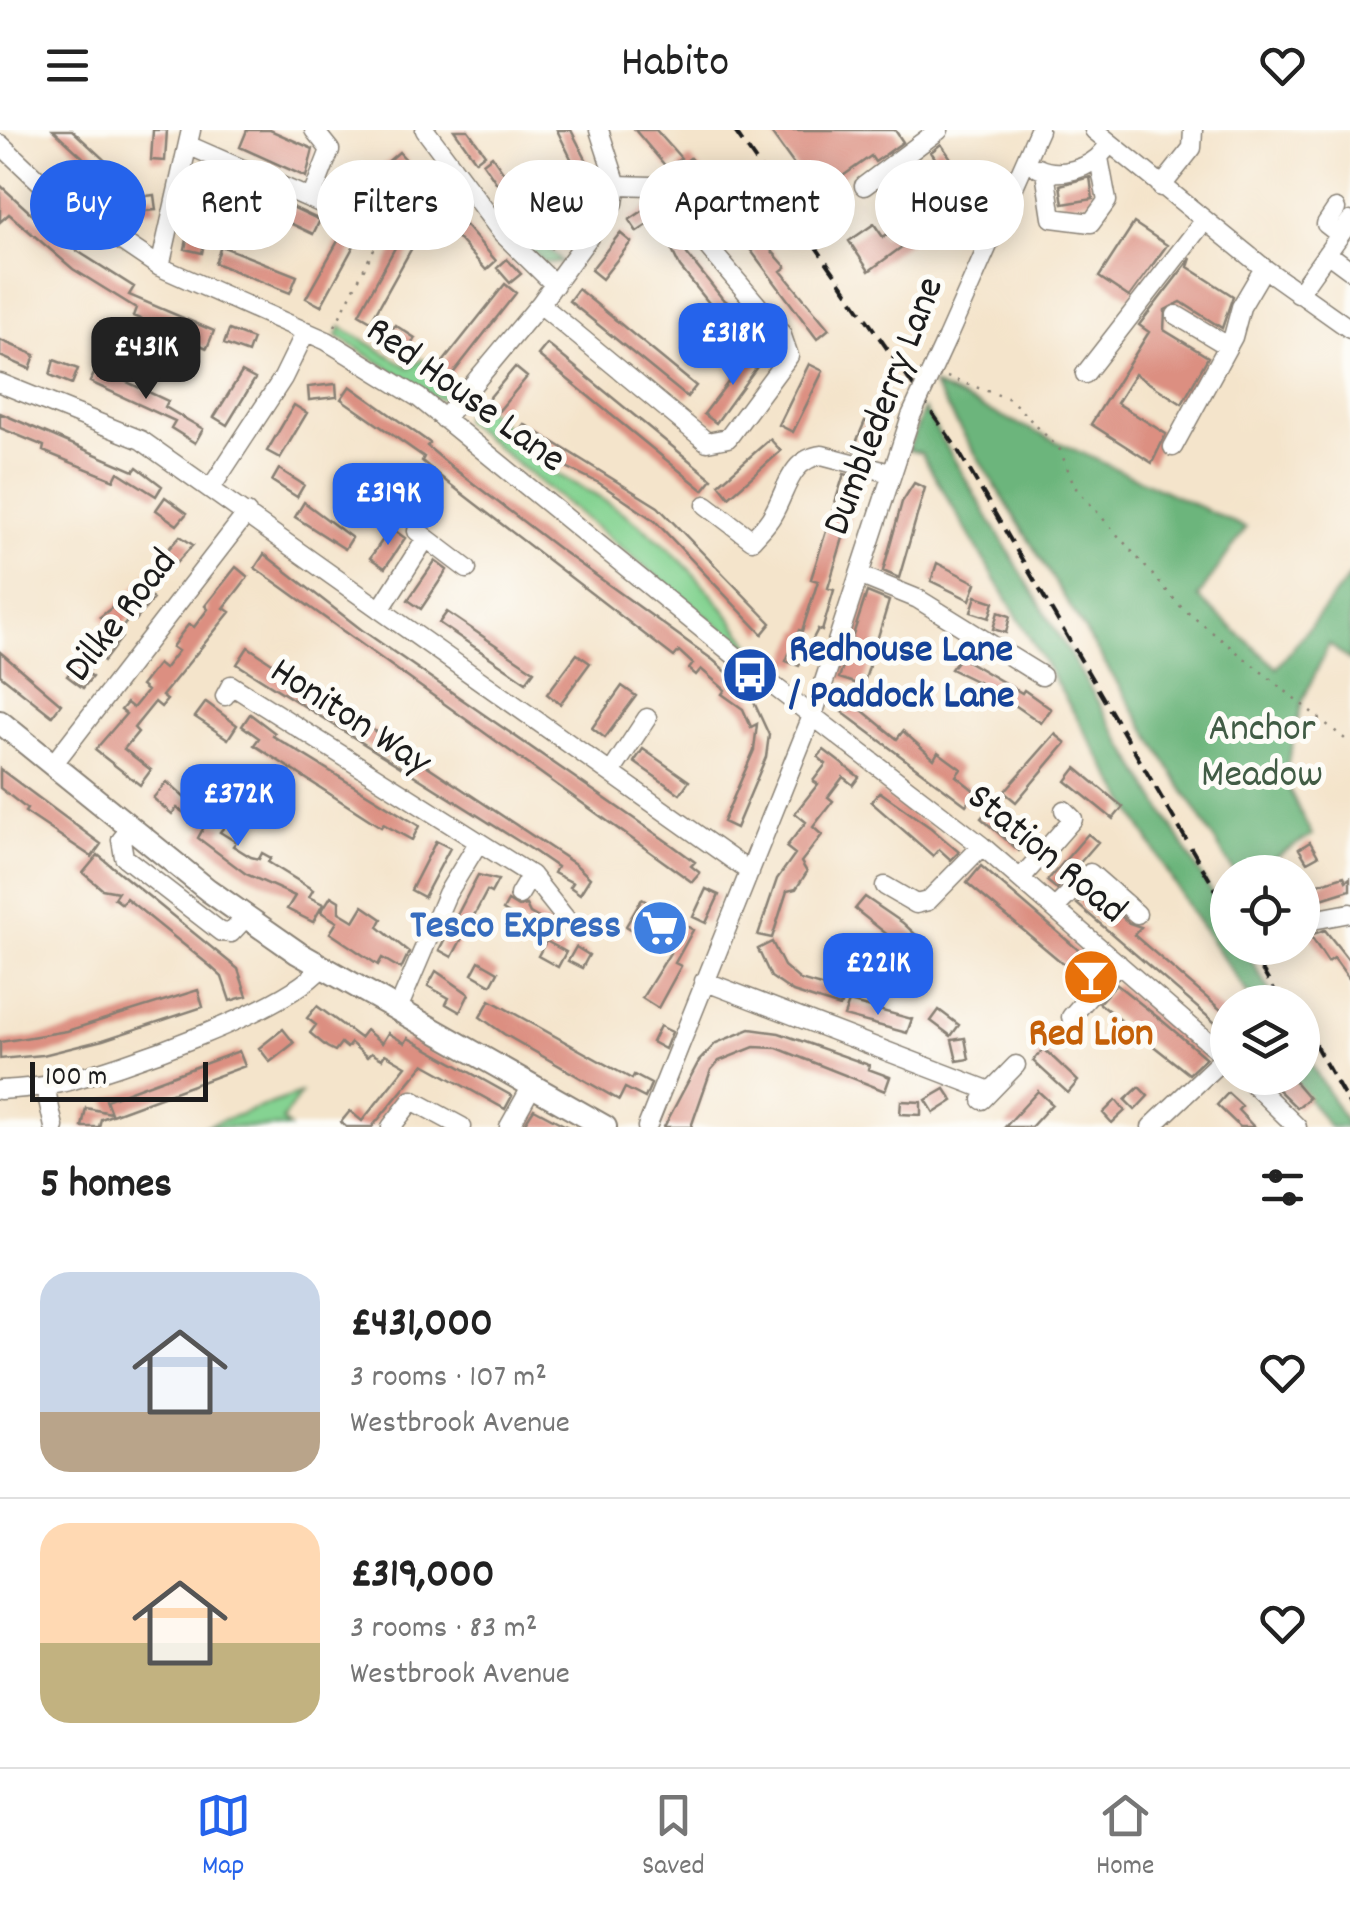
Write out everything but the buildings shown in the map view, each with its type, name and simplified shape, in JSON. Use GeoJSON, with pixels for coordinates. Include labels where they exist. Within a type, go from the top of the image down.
{"type":"FeatureCollection","features":[{"type":"Feature","properties":{"kind":"main road"},"geometry":{"type":"LineString","coordinates":[[0,722],[245,918],[321,968],[605,1127]]}},
{"type":"Feature","properties":{"kind":"street"},"geometry":{"type":"LineString","coordinates":[[311,199],[330,150],[314,130]]}},
{"type":"Feature","properties":{"kind":"street"},"geometry":{"type":"LineString","coordinates":[[425,130],[446,160]]}},
{"type":"Feature","properties":{"kind":"street"},"geometry":{"type":"LineString","coordinates":[[599,130],[609,160]]}},
{"type":"Feature","properties":{"kind":"street"},"geometry":{"type":"LineString","coordinates":[[864,186],[939,130]]}},
{"type":"Feature","properties":{"kind":"street","name":"Dumblederry Lane"},"geometry":{"type":"LineString","coordinates":[[647,1127],[812,714],[911,416],[1039,130]]}},
{"type":"Feature","properties":{"kind":"street"},"geometry":{"type":"LineString","coordinates":[[1049,172],[1064,222],[1091,222],[1107,201],[1104,150],[1094,130]]}},
{"type":"Feature","properties":{"kind":"street"},"geometry":{"type":"LineString","coordinates":[[1162,187],[1192,148],[1193,130]]}},
{"type":"Feature","properties":{"kind":"street"},"geometry":{"type":"LineString","coordinates":[[160,267],[190,138],[317,202]]}},
{"type":"Feature","properties":{"kind":"street","name":"Red House Lane"},"geometry":{"type":"LineString","coordinates":[[0,144],[54,196],[160,267],[306,330],[389,377],[812,714]]}},
{"type":"Feature","properties":{"kind":"street"},"geometry":{"type":"LineString","coordinates":[[1026,161],[1049,172],[1094,164],[1104,150]]}},
{"type":"Feature","properties":{"kind":"street"},"geometry":{"type":"LineString","coordinates":[[1104,150],[1162,187],[1350,330]]}},
{"type":"Feature","properties":{"kind":"street"},"geometry":{"type":"LineString","coordinates":[[540,304],[707,442],[728,438],[790,356],[781,333],[664,195],[650,186],[619,185]]}},
{"type":"Feature","properties":{"kind":"street"},"geometry":{"type":"LineString","coordinates":[[474,196],[502,233],[555,285]]}},
{"type":"Feature","properties":{"kind":"street"},"geometry":{"type":"LineString","coordinates":[[1085,374],[1204,221]]}},
{"type":"Feature","properties":{"kind":"street"},"geometry":{"type":"LineString","coordinates":[[1298,294],[1327,253],[1342,221]]}},
{"type":"Feature","properties":{"kind":"street"},"geometry":{"type":"LineString","coordinates":[[444,419],[582,250]]}},
{"type":"Feature","properties":{"kind":"street"},"geometry":{"type":"LineString","coordinates":[[1327,253],[1350,270]]}},
{"type":"Feature","properties":{"kind":"street"},"geometry":{"type":"LineString","coordinates":[[1173,447],[1228,346],[1241,307],[1264,268]]}},
{"type":"Feature","properties":{"kind":"street"},"geometry":{"type":"LineString","coordinates":[[1176,314],[1228,346]]}},
{"type":"Feature","properties":{"kind":"street"},"geometry":{"type":"LineString","coordinates":[[211,488],[283,378],[306,330]]}},
{"type":"Feature","properties":{"kind":"street"},"geometry":{"type":"LineString","coordinates":[[0,383],[112,426],[211,488],[750,872]]}},
{"type":"Feature","properties":{"kind":"street"},"geometry":{"type":"LineString","coordinates":[[706,505],[752,540],[772,516],[793,472],[811,456],[822,455],[890,474]]}},
{"type":"Feature","properties":{"kind":"street","name":"Dilke Road"},"geometry":{"type":"LineString","coordinates":[[54,763],[247,514]]}},
{"type":"Feature","properties":{"kind":"street"},"geometry":{"type":"LineString","coordinates":[[382,607],[421,534],[467,569]]}},
{"type":"Feature","properties":{"kind":"street"},"geometry":{"type":"LineString","coordinates":[[859,575],[918,599],[1020,655],[1042,676]]}},
{"type":"Feature","properties":{"kind":"street","name":"Honiton Way"},"geometry":{"type":"LineString","coordinates":[[225,696],[231,685],[437,824],[532,876]]}},
{"type":"Feature","properties":{"kind":"street","name":"Station Road"},"geometry":{"type":"LineString","coordinates":[[812,714],[1021,878],[1210,1044]]}},
{"type":"Feature","properties":{"kind":"street"},"geometry":{"type":"LineString","coordinates":[[612,771],[648,718]]}},
{"type":"Feature","properties":{"kind":"street"},"geometry":{"type":"LineString","coordinates":[[1021,878],[1072,819],[1064,810]]}},
{"type":"Feature","properties":{"kind":"street"},"geometry":{"type":"LineString","coordinates":[[398,1009],[447,894],[478,844]]}},
{"type":"Feature","properties":{"kind":"street"},"geometry":{"type":"LineString","coordinates":[[906,877],[891,890],[916,904],[928,902],[982,846]]}},
{"type":"Feature","properties":{"kind":"street"},"geometry":{"type":"LineString","coordinates":[[1055,908],[1090,873],[1137,914]]}},
{"type":"Feature","properties":{"kind":"street"},"geometry":{"type":"LineString","coordinates":[[519,895],[532,876],[569,927]]}},
{"type":"Feature","properties":{"kind":"street"},"geometry":{"type":"LineString","coordinates":[[1320,919],[1345,915],[1350,934]]}},
{"type":"Feature","properties":{"kind":"street"},"geometry":{"type":"LineString","coordinates":[[1071,1016],[1118,963]]}},
{"type":"Feature","properties":{"kind":"street"},"geometry":{"type":"LineString","coordinates":[[0,1090],[45,1086],[198,1034],[296,990],[321,968]]}},
{"type":"Feature","properties":{"kind":"street"},"geometry":{"type":"LineString","coordinates":[[704,981],[986,1096],[1016,1065]]}},
{"type":"Feature","properties":{"kind":"street"},"geometry":{"type":"LineString","coordinates":[[1151,1127],[1210,1073]]}},
{"type":"Feature","properties":{"kind":"street"},"geometry":{"type":"LineString","coordinates":[[45,1086],[54,1127]]}},
{"type":"Feature","properties":{"kind":"street"},"geometry":{"type":"LineString","coordinates":[[509,1127],[532,1086]]}},
{"type":"Feature","properties":{"kind":"street"},"geometry":{"type":"LineString","coordinates":[[1264,1095],[1297,1127]]}},
{"type":"Feature","properties":{"kind":"street"},"geometry":{"type":"LineString","coordinates":[[391,1127],[412,1100],[462,1127]]}},
{"type":"Feature","properties":{"kind":"path"},"geometry":{"type":"LineString","coordinates":[[328,341],[374,250]]}},
{"type":"Feature","properties":{"kind":"path"},"geometry":{"type":"LineString","coordinates":[[948,378],[1010,399],[1060,450],[1075,487],[1182,608],[1350,743]]}},
{"type":"Feature","properties":{"kind":"green space"},"geometry":{"type":"Polygon","coordinates":[[[531,250],[550,250],[562,263],[544,262],[531,250]]]}},
{"type":"Feature","properties":{"kind":"green space"},"geometry":{"type":"Polygon","coordinates":[[[341,327],[410,368],[422,359],[460,386],[451,397],[438,399],[337,336],[341,327]]]}},
{"type":"Feature","properties":{"kind":"green space","name":"Anchor Meadow"},"geometry":{"type":"Polygon","coordinates":[[[933,385],[1246,528],[1198,597],[1277,668],[1350,576],[1350,661],[1329,644],[1302,702],[1284,779],[1312,835],[1279,855],[1223,855],[933,385]]]}},
{"type":"Feature","properties":{"kind":"green space"},"geometry":{"type":"Polygon","coordinates":[[[474,398],[534,452],[531,460],[619,510],[668,548],[718,602],[760,660],[463,420],[474,398]]]}},
{"type":"Feature","properties":{"kind":"green space"},"geometry":{"type":"Polygon","coordinates":[[[924,409],[1210,890],[1210,939],[921,453],[908,450],[924,409]]]}},
{"type":"Feature","properties":{"kind":"green space"},"geometry":{"type":"Polygon","coordinates":[[[1228,965],[1254,965],[1266,985],[1241,985],[1228,965]]]}},
{"type":"Feature","properties":{"kind":"green space"},"geometry":{"type":"Polygon","coordinates":[[[1320,1078],[1349,1127],[1329,1127],[1305,1095],[1320,1095],[1320,1078]]]}},
{"type":"Feature","properties":{"kind":"green space"},"geometry":{"type":"Polygon","coordinates":[[[301,1093],[282,1120],[289,1127],[203,1127],[301,1093]]]}},
{"type":"Feature","properties":{"kind":"railway"},"geometry":{"type":"LineString","coordinates":[[734,130],[956,447],[1210,880]]}},
{"type":"Feature","properties":{"kind":"railway"},"geometry":{"type":"LineString","coordinates":[[1259,965],[1271,985]]}},
{"type":"Feature","properties":{"kind":"railway"},"geometry":{"type":"LineString","coordinates":[[1320,1054],[1350,1106]]}},
{"type":"Feature","properties":{"kind":"place","name":"Redhouse Lane / Paddock Lane"},"geometry":{"type":"Point","coordinates":[750,675]}},
{"type":"Feature","properties":{"kind":"place","name":"Tesco Express"},"geometry":{"type":"Point","coordinates":[660,928]}},
{"type":"Feature","properties":{"kind":"place","name":"Red Lion"},"geometry":{"type":"Point","coordinates":[1091,977]}}]}
